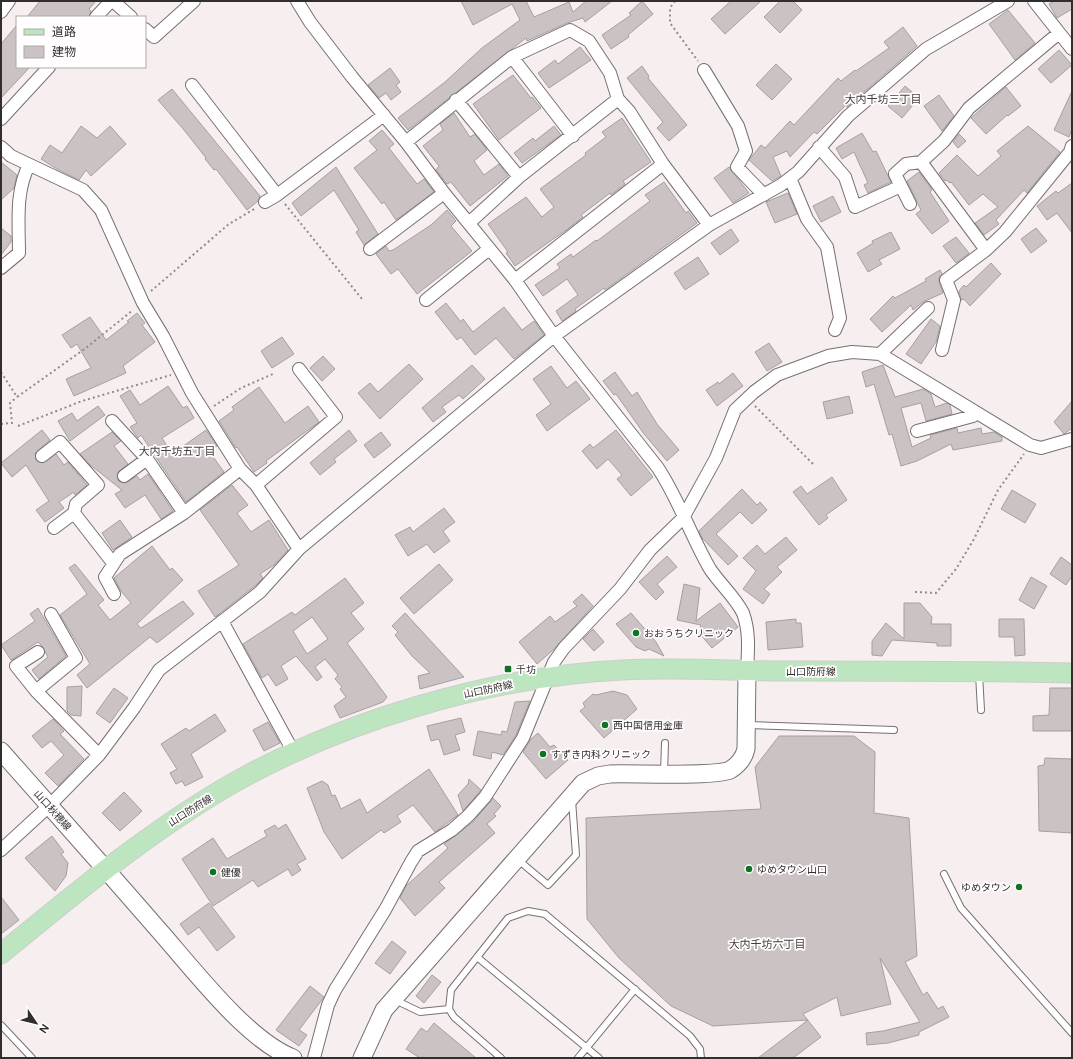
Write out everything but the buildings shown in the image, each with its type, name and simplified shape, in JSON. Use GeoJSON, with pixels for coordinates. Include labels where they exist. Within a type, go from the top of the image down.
{"type":"FeatureCollection","features":[{"type":"Feature","properties":{"kind":"main road","name":"山口防府線"},"geometry":{"type":"LineString","coordinates":[[1,954],[142,841],[231,785],[294,753],[340,733],[415,707],[468,693],[546,678],[624,670],[1072,673]]}},
{"type":"Feature","properties":{"kind":"street"},"geometry":{"type":"LineString","coordinates":[[1,12],[9,1]]}},
{"type":"Feature","properties":{"kind":"street"},"geometry":{"type":"LineString","coordinates":[[97,16],[112,1],[130,16]]}},
{"type":"Feature","properties":{"kind":"street"},"geometry":{"type":"LineString","coordinates":[[146,30],[154,37],[194,1]]}},
{"type":"Feature","properties":{"kind":"street"},"geometry":{"type":"LineString","coordinates":[[297,1],[310,22],[406,142],[444,193],[515,280],[554,336],[658,468],[672,491],[683,518],[712,571],[742,613],[747,627],[748,725],[744,756],[728,770],[707,773],[610,774],[598,776],[584,783],[384,1010],[362,1058]]}},
{"type":"Feature","properties":{"kind":"street"},"geometry":{"type":"LineString","coordinates":[[1,850],[49,806],[99,755],[134,708],[159,670],[260,592],[299,549],[554,336],[709,225],[764,195],[790,178],[798,172],[848,116],[926,49],[1008,1]]}},
{"type":"Feature","properties":{"kind":"street"},"geometry":{"type":"LineString","coordinates":[[1034,1],[1072,48]]}},
{"type":"Feature","properties":{"kind":"street"},"geometry":{"type":"LineString","coordinates":[[406,142],[456,100],[512,58],[570,30],[589,41],[610,72],[618,99],[629,111],[663,164],[709,225]]}},
{"type":"Feature","properties":{"kind":"street"},"geometry":{"type":"LineString","coordinates":[[910,204],[895,174],[906,164],[921,162],[944,141],[969,108],[1060,33]]}},
{"type":"Feature","properties":{"kind":"street"},"geometry":{"type":"LineString","coordinates":[[512,58],[573,136]]}},
{"type":"Feature","properties":{"kind":"street"},"geometry":{"type":"LineString","coordinates":[[1,119],[48,68]]}},
{"type":"Feature","properties":{"kind":"street"},"geometry":{"type":"LineString","coordinates":[[704,70],[738,126],[746,151],[737,167],[764,195]]}},
{"type":"Feature","properties":{"kind":"street"},"geometry":{"type":"LineString","coordinates":[[192,85],[277,195]]}},
{"type":"Feature","properties":{"kind":"street"},"geometry":{"type":"LineString","coordinates":[[468,222],[519,177],[573,136],[618,99]]}},
{"type":"Feature","properties":{"kind":"street"},"geometry":{"type":"LineString","coordinates":[[456,100],[519,177]]}},
{"type":"Feature","properties":{"kind":"street"},"geometry":{"type":"LineString","coordinates":[[265,202],[277,195],[384,115]]}},
{"type":"Feature","properties":{"kind":"street"},"geometry":{"type":"LineString","coordinates":[[942,350],[954,300],[946,280],[986,250],[1004,232],[1070,152],[1072,146]]}},
{"type":"Feature","properties":{"kind":"street"},"geometry":{"type":"LineString","coordinates":[[1,147],[11,156],[83,190],[101,210],[142,303],[163,336],[192,393],[240,469],[256,485],[299,549]]}},
{"type":"Feature","properties":{"kind":"street"},"geometry":{"type":"LineString","coordinates":[[819,147],[845,177],[855,207],[901,186]]}},
{"type":"Feature","properties":{"kind":"street"},"geometry":{"type":"LineString","coordinates":[[921,162],[986,250]]}},
{"type":"Feature","properties":{"kind":"street"},"geometry":{"type":"LineString","coordinates":[[515,280],[663,164]]}},
{"type":"Feature","properties":{"kind":"street"},"geometry":{"type":"LineString","coordinates":[[1,268],[20,253],[19,208],[23,178],[30,165]]}},
{"type":"Feature","properties":{"kind":"street"},"geometry":{"type":"LineString","coordinates":[[790,178],[808,219],[827,247],[840,318],[835,330]]}},
{"type":"Feature","properties":{"kind":"street"},"geometry":{"type":"LineString","coordinates":[[370,249],[444,193]]}},
{"type":"Feature","properties":{"kind":"street"},"geometry":{"type":"LineString","coordinates":[[426,300],[489,248]]}},
{"type":"Feature","properties":{"kind":"street"},"geometry":{"type":"LineString","coordinates":[[880,354],[928,308]]}},
{"type":"Feature","properties":{"kind":"street"},"geometry":{"type":"LineString","coordinates":[[314,1058],[328,1005],[335,990],[385,910],[418,851],[452,830],[468,816],[485,797],[523,738],[546,678],[554,662],[564,648],[620,589],[650,550],[683,518],[716,458],[735,410],[747,398],[777,375],[828,356],[852,352],[880,354],[1030,445],[1041,448],[1072,439]]}},
{"type":"Feature","properties":{"kind":"street"},"geometry":{"type":"LineString","coordinates":[[256,485],[336,417],[299,369]]}},
{"type":"Feature","properties":{"kind":"street"},"geometry":{"type":"LineString","coordinates":[[916,431],[973,416],[976,413]]}},
{"type":"Feature","properties":{"kind":"street"},"geometry":{"type":"LineString","coordinates":[[112,421],[147,459],[184,513]]}},
{"type":"Feature","properties":{"kind":"street"},"geometry":{"type":"LineString","coordinates":[[42,456],[60,442],[98,485],[76,504],[74,513],[54,528]]}},
{"type":"Feature","properties":{"kind":"street"},"geometry":{"type":"LineString","coordinates":[[124,476],[147,459]]}},
{"type":"Feature","properties":{"kind":"street"},"geometry":{"type":"LineString","coordinates":[[114,594],[105,577],[120,554],[184,513],[240,469]]}},
{"type":"Feature","properties":{"kind":"street"},"geometry":{"type":"LineString","coordinates":[[74,513],[113,563]]}},
{"type":"Feature","properties":{"kind":"street"},"geometry":{"type":"LineString","coordinates":[[36,691],[76,658],[51,614]]}},
{"type":"Feature","properties":{"kind":"street"},"geometry":{"type":"LineString","coordinates":[[222,622],[294,753]]}},
{"type":"Feature","properties":{"kind":"street"},"geometry":{"type":"LineString","coordinates":[[38,652],[16,666],[36,691],[99,755]]}},
{"type":"Feature","properties":{"kind":"street","name":"山口秋穂線"},"geometry":{"type":"LineString","coordinates":[[1,751],[240,1019],[266,1043],[280,1053],[293,1058]]}},
{"type":"Feature","properties":{"kind":"lane"},"geometry":{"type":"LineString","coordinates":[[979,672],[981,710]]}},
{"type":"Feature","properties":{"kind":"lane"},"geometry":{"type":"LineString","coordinates":[[748,725],[894,730]]}},
{"type":"Feature","properties":{"kind":"lane"},"geometry":{"type":"LineString","coordinates":[[664,773],[665,743]]}},
{"type":"Feature","properties":{"kind":"lane"},"geometry":{"type":"LineString","coordinates":[[517,859],[548,885],[576,855],[572,796]]}},
{"type":"Feature","properties":{"kind":"lane"},"geometry":{"type":"LineString","coordinates":[[944,874],[961,908],[1072,1033]]}},
{"type":"Feature","properties":{"kind":"lane"},"geometry":{"type":"LineString","coordinates":[[501,1058],[459,1023],[450,1009],[451,990],[508,918],[528,910],[544,914],[554,921],[690,1036],[700,1049],[701,1058]]}},
{"type":"Feature","properties":{"kind":"lane"},"geometry":{"type":"LineString","coordinates":[[477,957],[599,1058]]}},
{"type":"Feature","properties":{"kind":"lane"},"geometry":{"type":"LineString","coordinates":[[578,1058],[635,990]]}},
{"type":"Feature","properties":{"kind":"lane"},"geometry":{"type":"LineString","coordinates":[[394,999],[420,1012],[450,1009]]}},
{"type":"Feature","properties":{"kind":"lane"},"geometry":{"type":"LineString","coordinates":[[1,1025],[32,1058]]}},
{"type":"Feature","properties":{"kind":"path"},"geometry":{"type":"LineString","coordinates":[[675,1],[670,8],[670,23],[704,70]]}},
{"type":"Feature","properties":{"kind":"path"},"geometry":{"type":"LineString","coordinates":[[277,195],[362,299]]}},
{"type":"Feature","properties":{"kind":"path"},"geometry":{"type":"LineString","coordinates":[[1,424],[12,423],[10,403],[17,397],[86,348],[142,303],[154,287],[229,224],[265,202]]}},
{"type":"Feature","properties":{"kind":"path"},"geometry":{"type":"LineString","coordinates":[[1,372],[17,397]]}},
{"type":"Feature","properties":{"kind":"path"},"geometry":{"type":"LineString","coordinates":[[18,426],[82,400],[182,372]]}},
{"type":"Feature","properties":{"kind":"path"},"geometry":{"type":"LineString","coordinates":[[205,413],[241,388],[273,374]]}},
{"type":"Feature","properties":{"kind":"path"},"geometry":{"type":"LineString","coordinates":[[747,398],[814,465]]}},
{"type":"Feature","properties":{"kind":"path"},"geometry":{"type":"LineString","coordinates":[[914,592],[936,593],[956,569],[974,539],[998,490],[1030,445]]}},
{"type":"Feature","properties":{"kind":"place","name":"おおうちクリニック"},"geometry":{"type":"Point","coordinates":[636,633]}},
{"type":"Feature","properties":{"kind":"place","name":"千坊"},"geometry":{"type":"Point","coordinates":[508,669]}},
{"type":"Feature","properties":{"kind":"place","name":"西中国信用金庫"},"geometry":{"type":"Point","coordinates":[605,725]}},
{"type":"Feature","properties":{"kind":"place","name":"すずき内科クリニック"},"geometry":{"type":"Point","coordinates":[543,754]}},
{"type":"Feature","properties":{"kind":"place","name":"ゆめタウン山口"},"geometry":{"type":"Point","coordinates":[749,869]}},
{"type":"Feature","properties":{"kind":"place","name":"健優"},"geometry":{"type":"Point","coordinates":[213,872]}},
{"type":"Feature","properties":{"kind":"place","name":"ゆめタウン"},"geometry":{"type":"Point","coordinates":[1019,887]}},
{"type":"Feature","properties":{"kind":"district","name":"大内千坊三丁目"},"geometry":{"type":"Point","coordinates":[883,99]}},
{"type":"Feature","properties":{"kind":"district","name":"大内千坊五丁目"},"geometry":{"type":"Point","coordinates":[177,451]}},
{"type":"Feature","properties":{"kind":"district","name":"大内千坊六丁目"},"geometry":{"type":"Point","coordinates":[767,944]}}]}
